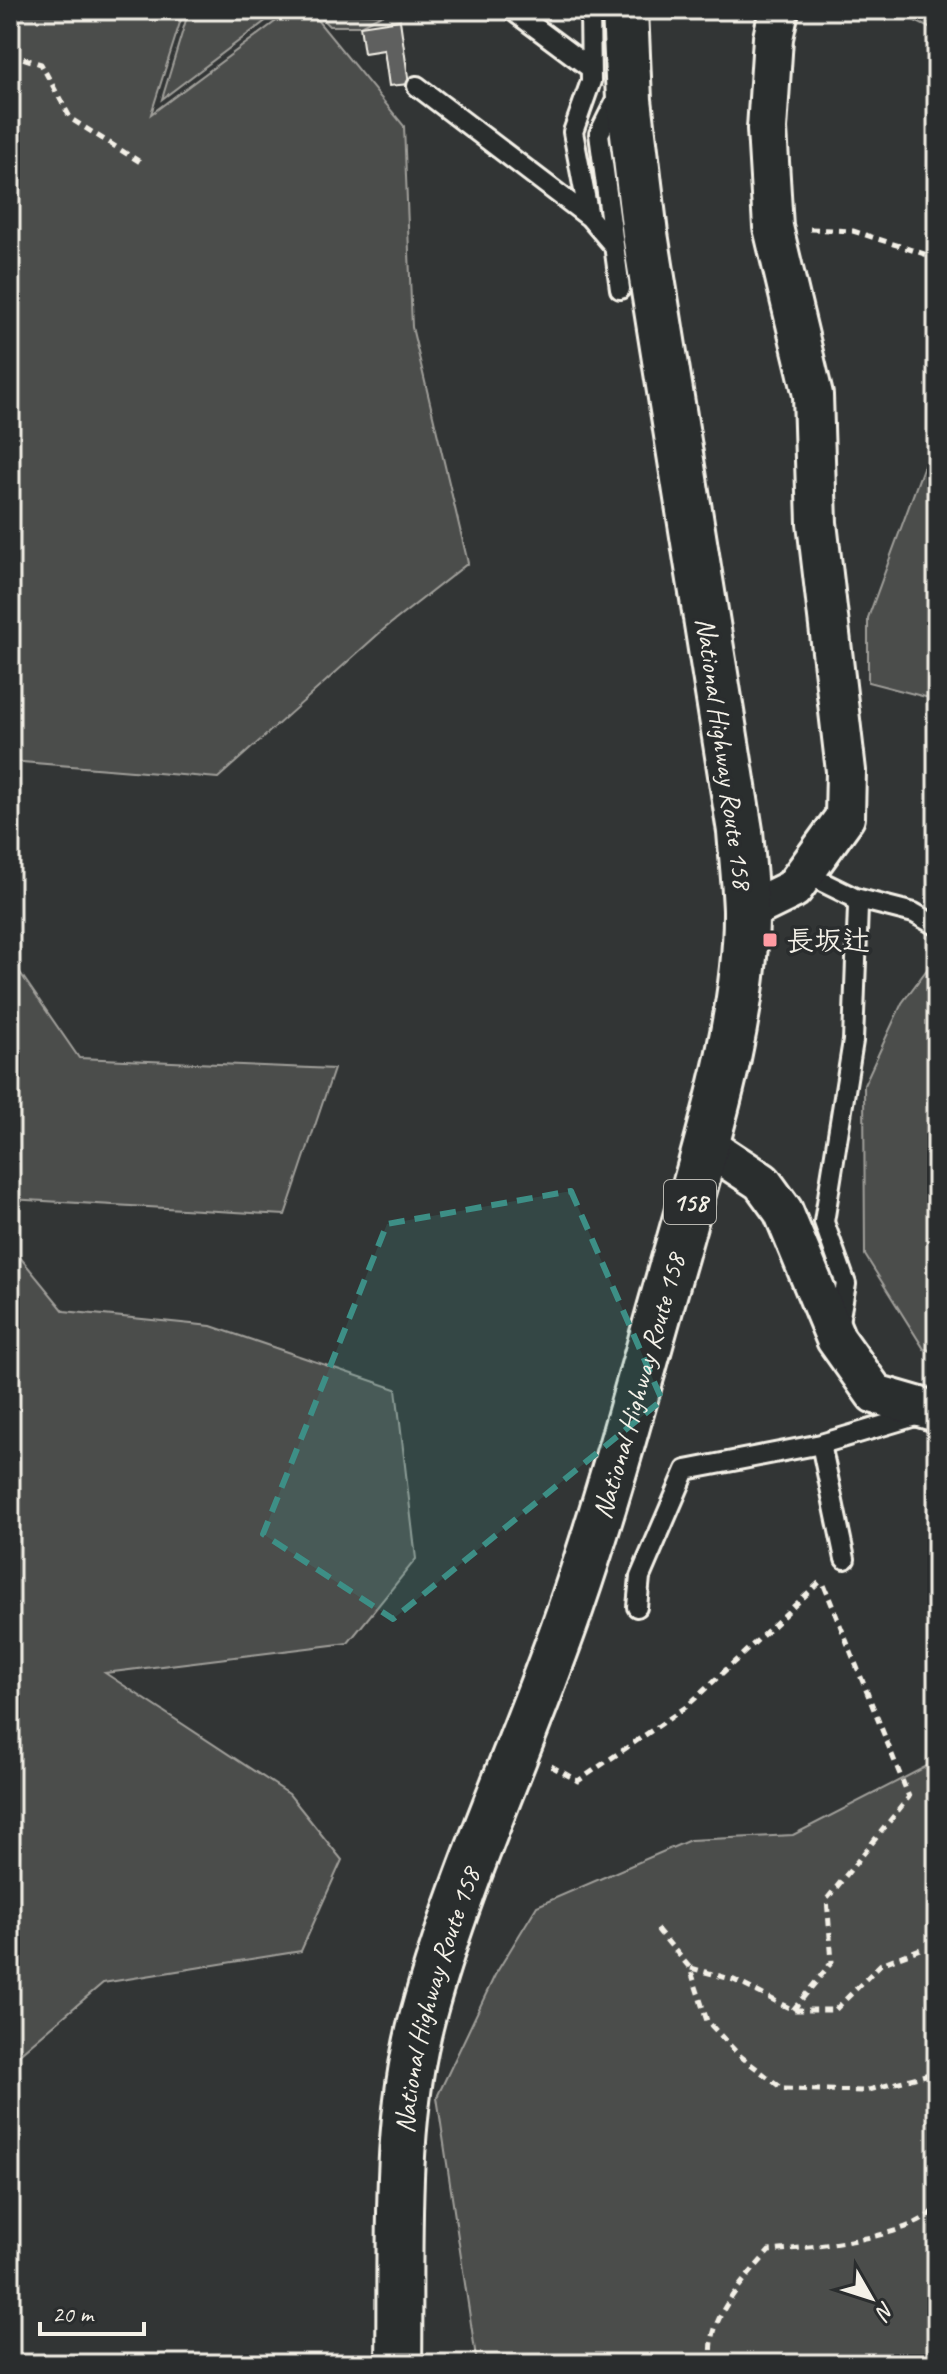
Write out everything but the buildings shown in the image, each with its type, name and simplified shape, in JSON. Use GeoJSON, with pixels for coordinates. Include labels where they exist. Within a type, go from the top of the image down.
{"type":"FeatureCollection","features":[{"type":"Feature","properties":{"kind":"highway","name":"National Highway Route 158"},"geometry":{"type":"LineString","coordinates":[[399,2364],[402,2178],[409,2087],[422,2018],[450,1930],[571,1606],[606,1499],[706,1145],[740,982],[746,912],[740,831],[645,234],[629,100],[625,10]]}},
{"type":"Feature","properties":{"kind":"street"},"geometry":{"type":"LineString","coordinates":[[746,912],[793,889],[845,817],[846,771],[817,523],[813,395],[773,227],[767,129],[773,38],[779,10]]}},
{"type":"Feature","properties":{"kind":"street"},"geometry":{"type":"LineString","coordinates":[[706,1145],[762,1182],[783,1211],[836,1339],[875,1394],[933,1412]]}},
{"type":"Feature","properties":{"kind":"lane"},"geometry":{"type":"LineString","coordinates":[[512,10],[590,68]]}},
{"type":"Feature","properties":{"kind":"lane"},"geometry":{"type":"LineString","coordinates":[[589,217],[573,132],[591,81],[590,10]]}},
{"type":"Feature","properties":{"kind":"lane"},"geometry":{"type":"LineString","coordinates":[[417,86],[589,217],[613,245]]}},
{"type":"Feature","properties":{"kind":"lane"},"geometry":{"type":"LineString","coordinates":[[620,289],[599,134],[615,102],[629,100]]}},
{"type":"Feature","properties":{"kind":"lane"},"geometry":{"type":"LineString","coordinates":[[804,873],[855,898],[914,913],[937,926]]}},
{"type":"Feature","properties":{"kind":"lane"},"geometry":{"type":"LineString","coordinates":[[836,1339],[846,1284],[824,1222],[853,1041],[855,898]]}},
{"type":"Feature","properties":{"kind":"lane"},"geometry":{"type":"LineString","coordinates":[[637,1607],[640,1577],[686,1470],[821,1444],[933,1412]]}},
{"type":"Feature","properties":{"kind":"lane"},"geometry":{"type":"LineString","coordinates":[[821,1444],[845,1559]]}},
{"type":"Feature","properties":{"kind":"path"},"geometry":{"type":"LineString","coordinates":[[10,54],[41,64],[71,119],[140,162]]}},
{"type":"Feature","properties":{"kind":"path"},"geometry":{"type":"LineString","coordinates":[[773,227],[853,231],[937,258]]}},
{"type":"Feature","properties":{"kind":"path"},"geometry":{"type":"LineString","coordinates":[[517,1747],[578,1781],[686,1707],[845,1559]]}},
{"type":"Feature","properties":{"kind":"path"},"geometry":{"type":"LineString","coordinates":[[793,2010],[832,1962],[827,1899],[909,1797],[822,1580]]}},
{"type":"Feature","properties":{"kind":"path"},"geometry":{"type":"LineString","coordinates":[[657,1929],[690,1968],[707,2021],[739,2055],[783,2089],[865,2091],[937,2072]]}},
{"type":"Feature","properties":{"kind":"path"},"geometry":{"type":"LineString","coordinates":[[690,1968],[734,1980],[793,2010],[835,2010],[881,1964],[920,1949]]}},
{"type":"Feature","properties":{"kind":"path"},"geometry":{"type":"LineString","coordinates":[[713,2364],[709,2346],[728,2301],[769,2251],[810,2248],[907,2227],[933,2213],[937,2205]]}},
{"type":"Feature","properties":{"kind":"highlighted area"},"geometry":{"type":"Polygon","coordinates":[[[571,1191],[662,1400],[393,1619],[263,1534],[387,1224],[571,1191]]]}},
{"type":"Feature","properties":{"kind":"shaded area"},"geometry":{"type":"Polygon","coordinates":[[[10,10],[184,10],[151,114],[291,10],[309,10],[404,126],[412,327],[468,563],[384,629],[218,778],[10,761],[10,10]]]}},
{"type":"Feature","properties":{"kind":"shaded area"},"geometry":{"type":"Polygon","coordinates":[[[189,10],[280,10],[162,99],[189,10]]]}},
{"type":"Feature","properties":{"kind":"shaded area"},"geometry":{"type":"Polygon","coordinates":[[[313,10],[391,10],[360,26],[329,26],[313,10]]]}},
{"type":"Feature","properties":{"kind":"shaded area"},"geometry":{"type":"Polygon","coordinates":[[[893,10],[937,10],[937,32],[893,10]]]}},
{"type":"Feature","properties":{"kind":"shaded area"},"geometry":{"type":"Polygon","coordinates":[[[937,443],[937,700],[868,682],[868,618],[923,468],[937,443]]]}},
{"type":"Feature","properties":{"kind":"shaded area"},"geometry":{"type":"Polygon","coordinates":[[[937,956],[937,1351],[924,1349],[865,1255],[864,1085],[902,1003],[937,956]]]}},
{"type":"Feature","properties":{"kind":"shaded area"},"geometry":{"type":"Polygon","coordinates":[[[10,958],[79,1058],[334,1069],[285,1215],[10,1199],[10,958]]]}},
{"type":"Feature","properties":{"kind":"shaded area"},"geometry":{"type":"Polygon","coordinates":[[[10,1245],[64,1311],[211,1326],[396,1389],[416,1559],[348,1643],[105,1673],[289,1794],[342,1860],[301,1951],[103,1983],[10,2062],[10,1245]]]}},
{"type":"Feature","properties":{"kind":"shaded area"},"geometry":{"type":"Polygon","coordinates":[[[937,1761],[937,2364],[477,2364],[437,2097],[495,1975],[537,1906],[690,1840],[793,1835],[937,1761]]]}},
{"type":"Feature","properties":{"kind":"place","name":"長坂辻"},"geometry":{"type":"Point","coordinates":[770,940]}}]}
